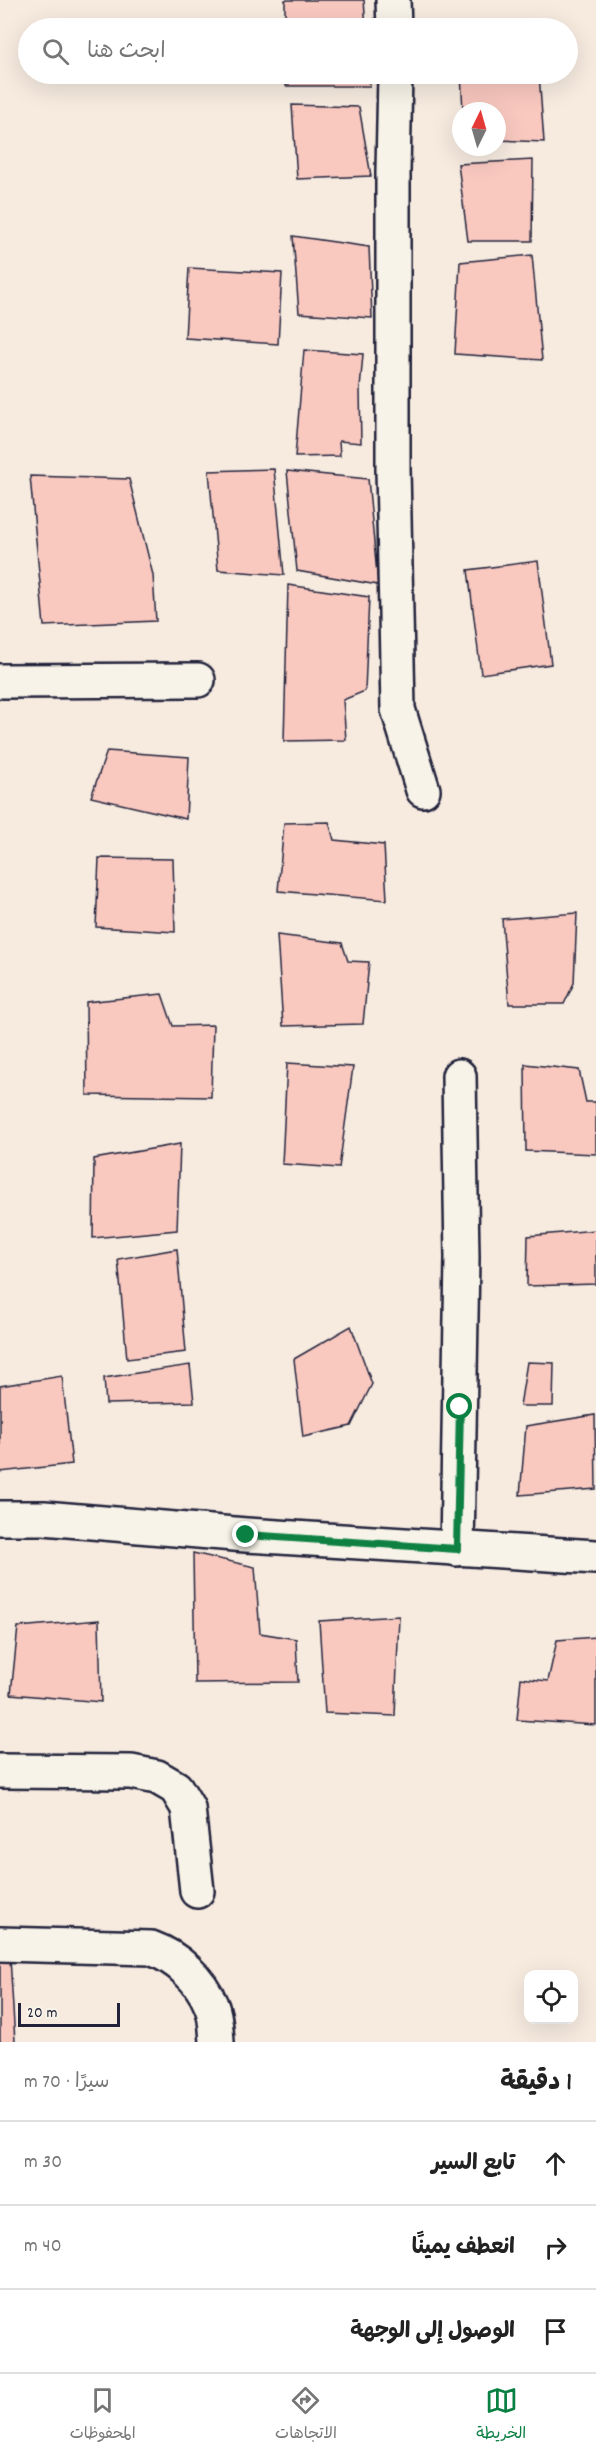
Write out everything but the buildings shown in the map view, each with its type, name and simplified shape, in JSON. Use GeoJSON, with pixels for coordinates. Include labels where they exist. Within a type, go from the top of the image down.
{"type":"FeatureCollection","features":[{"type":"Feature","properties":{"kind":"street"},"geometry":{"type":"LineString","coordinates":[[393,0],[394,18]]}},
{"type":"Feature","properties":{"kind":"street"},"geometry":{"type":"LineString","coordinates":[[395,84],[393,469],[398,709],[423,790]]}},
{"type":"Feature","properties":{"kind":"street"},"geometry":{"type":"LineString","coordinates":[[0,681],[198,680]]}},
{"type":"Feature","properties":{"kind":"street"},"geometry":{"type":"LineString","coordinates":[[457,1549],[462,1258],[459,1076]]}},
{"type":"Feature","properties":{"kind":"street"},"geometry":{"type":"LineString","coordinates":[[0,1518],[44,1518],[246,1535],[596,1557]]}},
{"type":"Feature","properties":{"kind":"street"},"geometry":{"type":"LineString","coordinates":[[0,1771],[131,1772],[157,1777],[176,1788],[188,1808],[197,1891]]}},
{"type":"Feature","properties":{"kind":"street"},"geometry":{"type":"LineString","coordinates":[[0,1944],[151,1948],[165,1953],[189,1972],[211,2004],[217,2042]]}},
{"type":"Feature","properties":{"kind":"route"},"geometry":{"type":"LineString","coordinates":[[246,1535],[457,1549],[460,1407]]}}]}
